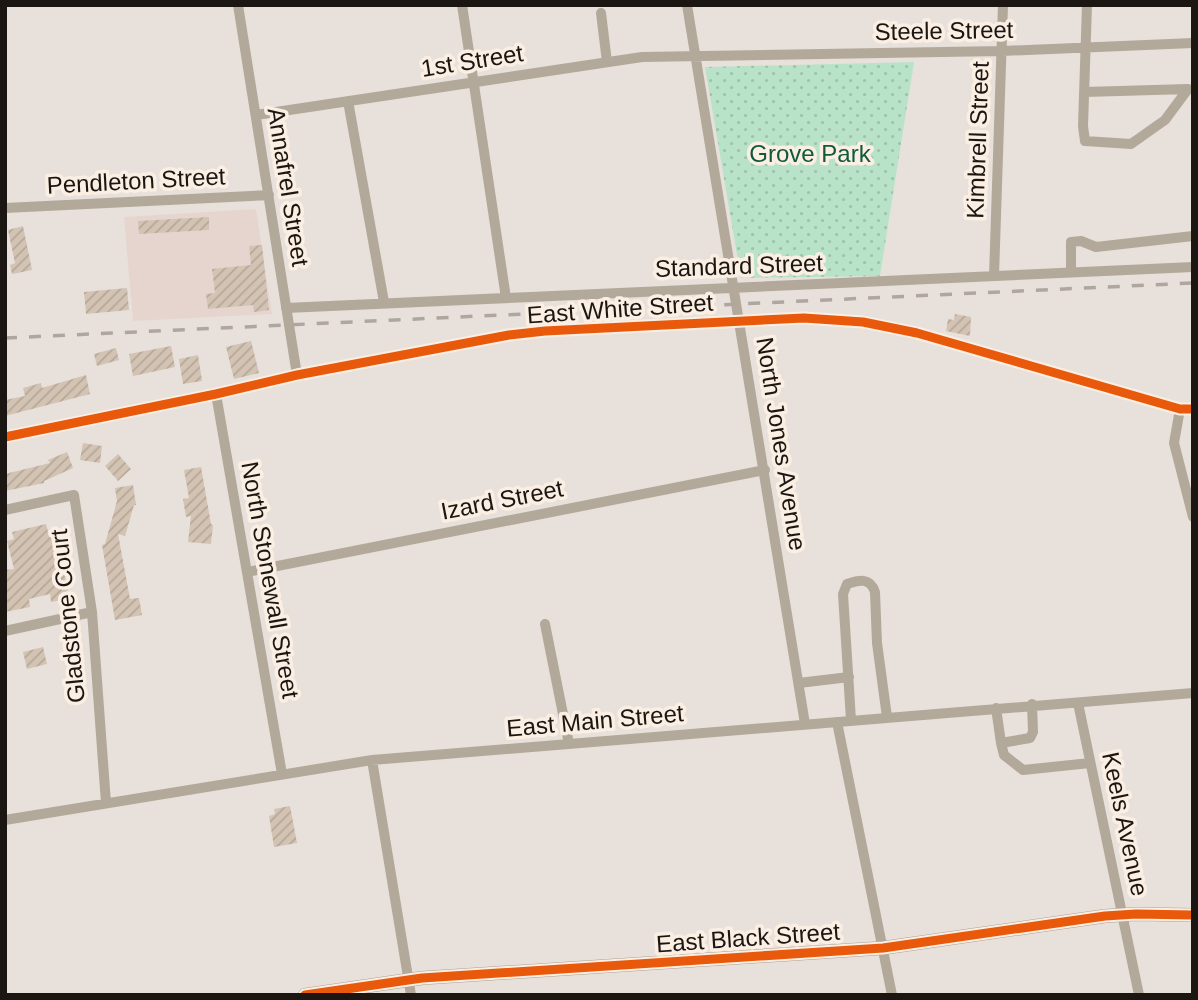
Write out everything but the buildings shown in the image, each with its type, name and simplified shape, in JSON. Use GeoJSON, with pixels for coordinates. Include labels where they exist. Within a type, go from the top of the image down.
{"type":"FeatureCollection","features":[{"type":"Feature","properties":{"kind":"main road","name":"East Black Street"},"geometry":{"type":"LineString","coordinates":[[305,995],[409,979],[883,948],[1123,914],[1193,915]]}},
{"type":"Feature","properties":{"kind":"street","name":"Annafrel Street"},"geometry":{"type":"LineString","coordinates":[[238,5],[297,375]]}},
{"type":"Feature","properties":{"kind":"street"},"geometry":{"type":"LineString","coordinates":[[462,5],[506,298]]}},
{"type":"Feature","properties":{"kind":"street","name":"North Jones Avenue"},"geometry":{"type":"LineString","coordinates":[[687,5],[805,724]]}},
{"type":"Feature","properties":{"kind":"street","name":"Kimbrell Street"},"geometry":{"type":"LineString","coordinates":[[994,276],[1003,5]]}},
{"type":"Feature","properties":{"kind":"street"},"geometry":{"type":"LineString","coordinates":[[1087,5],[1083,126],[1085,141],[1131,144],[1165,120],[1190,84]]}},
{"type":"Feature","properties":{"kind":"street"},"geometry":{"type":"LineString","coordinates":[[601,13],[607,62]]}},
{"type":"Feature","properties":{"kind":"street","name":"Steele Street"},"geometry":{"type":"LineString","coordinates":[[695,57],[1002,51],[1193,43]]}},
{"type":"Feature","properties":{"kind":"street","name":"1st Street"},"geometry":{"type":"LineString","coordinates":[[256,115],[642,57],[695,57]]}},
{"type":"Feature","properties":{"kind":"street"},"geometry":{"type":"LineString","coordinates":[[1085,92],[1190,84]]}},
{"type":"Feature","properties":{"kind":"street"},"geometry":{"type":"LineString","coordinates":[[348,102],[384,302]]}},
{"type":"Feature","properties":{"kind":"street","name":"Pendleton Street"},"geometry":{"type":"LineString","coordinates":[[5,208],[269,195]]}},
{"type":"Feature","properties":{"kind":"street"},"geometry":{"type":"LineString","coordinates":[[1071,272],[1071,242],[1096,247],[1193,236]]}},
{"type":"Feature","properties":{"kind":"street","name":"Standard Street"},"geometry":{"type":"LineString","coordinates":[[286,308],[1193,267]]}},
{"type":"Feature","properties":{"kind":"street","name":"East White Street"},"geometry":{"type":"LineString","coordinates":[[5,438],[297,375],[545,331],[804,318],[863,322],[917,333],[1180,409],[1193,409]]}},
{"type":"Feature","properties":{"kind":"street","name":"North Stonewall Street"},"geometry":{"type":"LineString","coordinates":[[216,394],[282,774]]}},
{"type":"Feature","properties":{"kind":"street"},"geometry":{"type":"LineString","coordinates":[[1180,409],[1174,443],[1193,517]]}},
{"type":"Feature","properties":{"kind":"street","name":"Izard Street"},"geometry":{"type":"LineString","coordinates":[[247,572],[765,470]]}},
{"type":"Feature","properties":{"kind":"street","name":"Gladstone Court"},"geometry":{"type":"LineString","coordinates":[[5,510],[75,495],[92,612],[106,803]]}},
{"type":"Feature","properties":{"kind":"street"},"geometry":{"type":"LineString","coordinates":[[851,720],[843,594],[847,584],[860,580],[873,586],[875,592],[877,643],[887,717]]}},
{"type":"Feature","properties":{"kind":"street"},"geometry":{"type":"LineString","coordinates":[[5,631],[92,612]]}},
{"type":"Feature","properties":{"kind":"street"},"geometry":{"type":"LineString","coordinates":[[545,624],[569,744]]}},
{"type":"Feature","properties":{"kind":"street"},"geometry":{"type":"LineString","coordinates":[[799,683],[849,677]]}},
{"type":"Feature","properties":{"kind":"street","name":"East Main Street"},"geometry":{"type":"LineString","coordinates":[[5,820],[372,760],[1031,704],[1078,703],[1193,693]]}},
{"type":"Feature","properties":{"kind":"street","name":"Keels Avenue"},"geometry":{"type":"LineString","coordinates":[[1078,703],[1139,995]]}},
{"type":"Feature","properties":{"kind":"street"},"geometry":{"type":"LineString","coordinates":[[1001,743],[1030,738],[1033,732],[1031,704]]}},
{"type":"Feature","properties":{"kind":"street"},"geometry":{"type":"LineString","coordinates":[[996,708],[1004,755],[1023,770],[1090,764]]}},
{"type":"Feature","properties":{"kind":"street"},"geometry":{"type":"LineString","coordinates":[[837,722],[892,995]]}},
{"type":"Feature","properties":{"kind":"street"},"geometry":{"type":"LineString","coordinates":[[372,760],[411,995]]}},
{"type":"Feature","properties":{"kind":"shaded area"},"geometry":{"type":"Polygon","coordinates":[[[256,209],[272,314],[133,321],[124,217],[256,209]]]}},
{"type":"Feature","properties":{"kind":"green space","name":"Grove Park"},"geometry":{"type":"Polygon","coordinates":[[[914,62],[880,276],[741,278],[705,67],[914,62]]]}},
{"type":"Feature","properties":{"kind":"railway"},"geometry":{"type":"LineString","coordinates":[[5,338],[1193,283]]}},
{"type":"Feature","properties":{"kind":"cycle path"},"geometry":{"type":"LineString","coordinates":[[5,437],[297,375],[509,335],[804,318],[863,322],[917,333],[1180,409],[1193,409]]}},
{"type":"Feature","properties":{"kind":"cycle path"},"geometry":{"type":"LineString","coordinates":[[305,995],[422,978],[883,948],[1105,916],[1193,915]]}}]}
